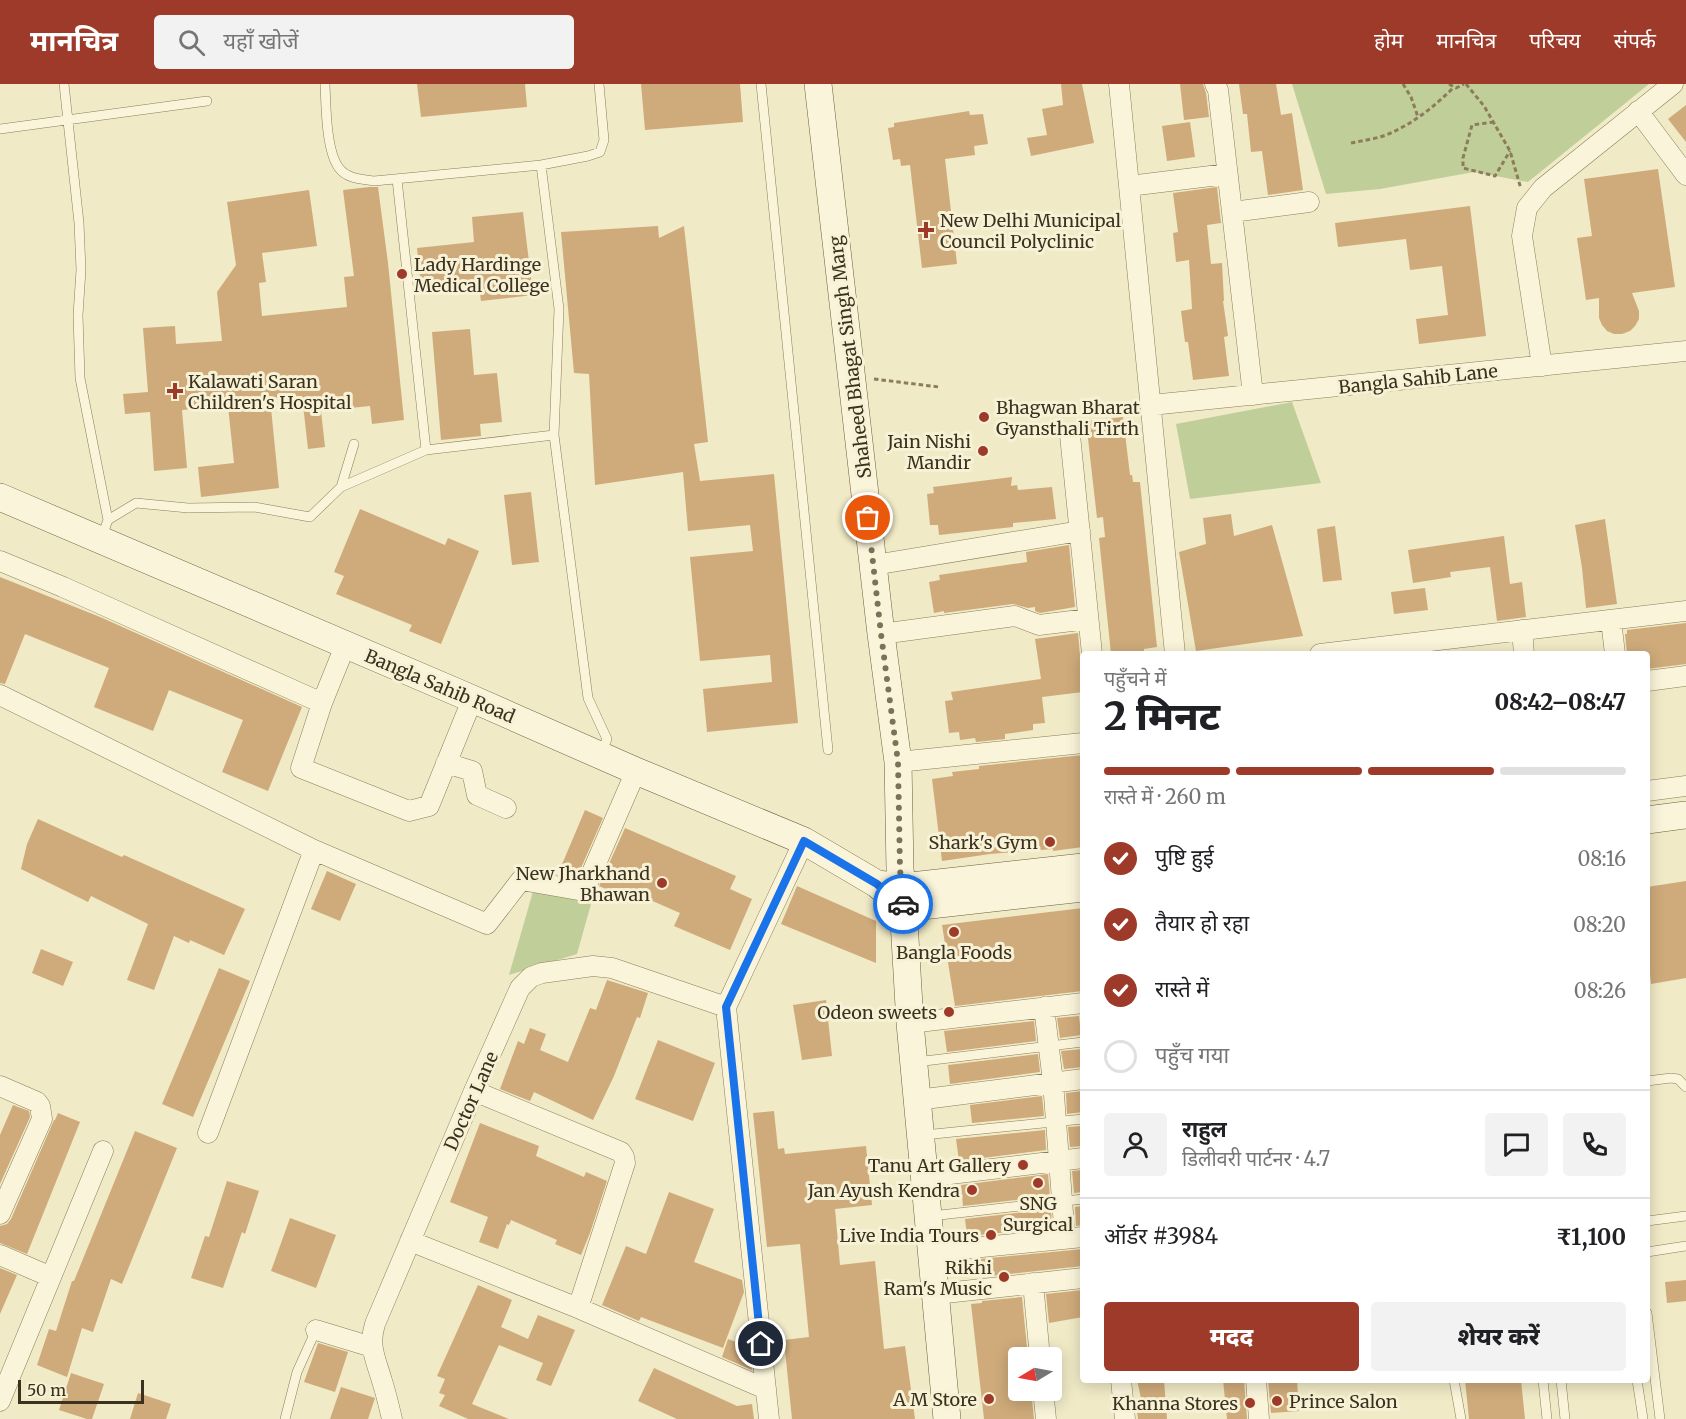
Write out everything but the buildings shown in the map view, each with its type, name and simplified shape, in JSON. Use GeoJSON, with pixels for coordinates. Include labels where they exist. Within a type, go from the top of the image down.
{"type":"FeatureCollection","features":[{"type":"Feature","properties":{"kind":"street","name":"Shaheed Bhagat Singh Marg"},"geometry":{"type":"LineString","coordinates":[[818,84],[881,634],[898,762],[900,869],[894,893],[914,1062],[947,1419]]}},
{"type":"Feature","properties":{"kind":"street"},"geometry":{"type":"LineString","coordinates":[[1119,84],[1175,651]]}},
{"type":"Feature","properties":{"kind":"street"},"geometry":{"type":"LineString","coordinates":[[1215,84],[1218,90],[1253,395]]}},
{"type":"Feature","properties":{"kind":"street"},"geometry":{"type":"LineString","coordinates":[[1542,366],[1522,236],[1527,208],[1543,188],[1672,84]]}},
{"type":"Feature","properties":{"kind":"street"},"geometry":{"type":"LineString","coordinates":[[1638,111],[1686,175]]}},
{"type":"Feature","properties":{"kind":"street"},"geometry":{"type":"LineString","coordinates":[[1129,186],[1227,174]]}},
{"type":"Feature","properties":{"kind":"street"},"geometry":{"type":"LineString","coordinates":[[1232,212],[1309,202]]}},
{"type":"Feature","properties":{"kind":"street","name":"Bangla Sahib Lane"},"geometry":{"type":"LineString","coordinates":[[1151,405],[1686,351]]}},
{"type":"Feature","properties":{"kind":"street"},"geometry":{"type":"LineString","coordinates":[[1071,435],[1092,651]]}},
{"type":"Feature","properties":{"kind":"street","name":"Bangla Sahib Road"},"geometry":{"type":"LineString","coordinates":[[1,499],[104,530],[345,646],[804,841],[894,893]]}},
{"type":"Feature","properties":{"kind":"street"},"geometry":{"type":"LineString","coordinates":[[874,565],[1080,531]]}},
{"type":"Feature","properties":{"kind":"street"},"geometry":{"type":"LineString","coordinates":[[0,561],[322,703]]}},
{"type":"Feature","properties":{"kind":"street"},"geometry":{"type":"LineString","coordinates":[[1345,651],[1686,611]]}},
{"type":"Feature","properties":{"kind":"street"},"geometry":{"type":"LineString","coordinates":[[881,634],[1015,616],[1039,625],[1088,619]]}},
{"type":"Feature","properties":{"kind":"street"},"geometry":{"type":"LineString","coordinates":[[1611,620],[1615,651]]}},
{"type":"Feature","properties":{"kind":"street"},"geometry":{"type":"LineString","coordinates":[[1522,630],[1524,651]]}},
{"type":"Feature","properties":{"kind":"street"},"geometry":{"type":"LineString","coordinates":[[345,646],[322,703],[301,768],[409,812],[429,806],[472,699]]}},
{"type":"Feature","properties":{"kind":"street"},"geometry":{"type":"LineString","coordinates":[[1650,681],[1686,676]]}},
{"type":"Feature","properties":{"kind":"street"},"geometry":{"type":"LineString","coordinates":[[0,695],[314,850],[488,924],[521,880],[584,891],[636,771]]}},
{"type":"Feature","properties":{"kind":"street"},"geometry":{"type":"LineString","coordinates":[[898,762],[1080,743]]}},
{"type":"Feature","properties":{"kind":"street"},"geometry":{"type":"LineString","coordinates":[[446,763],[472,771],[477,795],[506,808]]}},
{"type":"Feature","properties":{"kind":"street"},"geometry":{"type":"LineString","coordinates":[[1650,791],[1686,786]]}},
{"type":"Feature","properties":{"kind":"street"},"geometry":{"type":"LineString","coordinates":[[1650,802],[1686,797]]}},
{"type":"Feature","properties":{"kind":"street"},"geometry":{"type":"LineString","coordinates":[[1650,820],[1686,815]]}},
{"type":"Feature","properties":{"kind":"street"},"geometry":{"type":"LineString","coordinates":[[769,1419],[726,1007],[804,841]]}},
{"type":"Feature","properties":{"kind":"street"},"geometry":{"type":"LineString","coordinates":[[208,1133],[314,850]]}},
{"type":"Feature","properties":{"kind":"street"},"geometry":{"type":"LineString","coordinates":[[894,893],[1080,867]]}},
{"type":"Feature","properties":{"kind":"street"},"geometry":{"type":"LineString","coordinates":[[894,893],[1080,888]]}},
{"type":"Feature","properties":{"kind":"street","name":"Doctor Lane"},"geometry":{"type":"LineString","coordinates":[[392,1419],[371,1336],[520,988],[531,978],[542,973],[593,966],[612,968],[726,1007]]}},
{"type":"Feature","properties":{"kind":"street"},"geometry":{"type":"LineString","coordinates":[[910,1023],[1080,1003]]}},
{"type":"Feature","properties":{"kind":"street"},"geometry":{"type":"LineString","coordinates":[[932,1252],[1074,1238],[1063,1202],[1044,1007]]}},
{"type":"Feature","properties":{"kind":"street"},"geometry":{"type":"LineString","coordinates":[[917,1100],[1080,1079]]}},
{"type":"Feature","properties":{"kind":"street"},"geometry":{"type":"LineString","coordinates":[[0,1086],[37,1102],[42,1119],[0,1214]]}},
{"type":"Feature","properties":{"kind":"street"},"geometry":{"type":"LineString","coordinates":[[474,1091],[621,1152],[624,1157],[625,1163],[578,1308]]}},
{"type":"Feature","properties":{"kind":"street"},"geometry":{"type":"LineString","coordinates":[[0,1401],[103,1151]]}},
{"type":"Feature","properties":{"kind":"street"},"geometry":{"type":"LineString","coordinates":[[925,1177],[1080,1158]]}},
{"type":"Feature","properties":{"kind":"street"},"geometry":{"type":"LineString","coordinates":[[410,1241],[578,1308],[766,1389]]}},
{"type":"Feature","properties":{"kind":"street"},"geometry":{"type":"LineString","coordinates":[[0,1255],[51,1277]]}},
{"type":"Feature","properties":{"kind":"street"},"geometry":{"type":"LineString","coordinates":[[936,1294],[1080,1278]]}},
{"type":"Feature","properties":{"kind":"street"},"geometry":{"type":"LineString","coordinates":[[1033,1283],[1039,1347]]}},
{"type":"Feature","properties":{"kind":"street"},"geometry":{"type":"LineString","coordinates":[[316,1330],[372,1347]]}},
{"type":"Feature","properties":{"kind":"street"},"geometry":{"type":"LineString","coordinates":[[1121,1383],[1125,1419]]}},
{"type":"Feature","properties":{"kind":"street"},"geometry":{"type":"LineString","coordinates":[[1256,1383],[1259,1419]]}},
{"type":"Feature","properties":{"kind":"street"},"geometry":{"type":"LineString","coordinates":[[1044,1401],[1046,1419]]}},
{"type":"Feature","properties":{"kind":"lane"},"geometry":{"type":"LineString","coordinates":[[64,84],[79,223],[80,378],[104,530]]}},
{"type":"Feature","properties":{"kind":"lane"},"geometry":{"type":"LineString","coordinates":[[324,84],[330,149],[339,169],[353,178],[374,181],[541,165],[600,152],[604,140],[599,84]]}},
{"type":"Feature","properties":{"kind":"lane"},"geometry":{"type":"LineString","coordinates":[[761,84],[828,750]]}},
{"type":"Feature","properties":{"kind":"lane"},"geometry":{"type":"LineString","coordinates":[[0,129],[207,101]]}},
{"type":"Feature","properties":{"kind":"lane"},"geometry":{"type":"LineString","coordinates":[[541,165],[560,309],[554,435],[588,698],[607,739],[600,756]]}},
{"type":"Feature","properties":{"kind":"lane"},"geometry":{"type":"LineString","coordinates":[[397,179],[426,450]]}},
{"type":"Feature","properties":{"kind":"lane"},"geometry":{"type":"LineString","coordinates":[[104,530],[136,503],[188,508],[254,507],[310,517],[340,487],[426,450],[554,435]]}},
{"type":"Feature","properties":{"kind":"lane"},"geometry":{"type":"LineString","coordinates":[[340,487],[354,444]]}},
{"type":"Feature","properties":{"kind":"lane"},"geometry":{"type":"LineString","coordinates":[[914,1062],[1080,1042]]}},
{"type":"Feature","properties":{"kind":"lane"},"geometry":{"type":"LineString","coordinates":[[1650,1081],[1678,1079],[1686,1087]]}},
{"type":"Feature","properties":{"kind":"lane"},"geometry":{"type":"LineString","coordinates":[[920,1135],[1080,1119]]}},
{"type":"Feature","properties":{"kind":"lane"},"geometry":{"type":"LineString","coordinates":[[928,1216],[1080,1199]]}},
{"type":"Feature","properties":{"kind":"lane"},"geometry":{"type":"LineString","coordinates":[[1650,1221],[1686,1216]]}},
{"type":"Feature","properties":{"kind":"lane"},"geometry":{"type":"LineString","coordinates":[[1650,1252],[1686,1246]]}},
{"type":"Feature","properties":{"kind":"lane"},"geometry":{"type":"LineString","coordinates":[[285,1419],[297,1372],[316,1330]]}},
{"type":"Feature","properties":{"kind":"lane"},"geometry":{"type":"LineString","coordinates":[[1650,1337],[1660,1419]]}},
{"type":"Feature","properties":{"kind":"lane"},"geometry":{"type":"LineString","coordinates":[[1455,1383],[1461,1419]]}},
{"type":"Feature","properties":{"kind":"lane"},"geometry":{"type":"LineString","coordinates":[[1543,1383],[1547,1419]]}},
{"type":"Feature","properties":{"kind":"lane"},"geometry":{"type":"LineString","coordinates":[[1561,1383],[1565,1419]]}},
{"type":"Feature","properties":{"kind":"lane"},"geometry":{"type":"LineString","coordinates":[[1637,1383],[1642,1419]]}},
{"type":"Feature","properties":{"kind":"path"},"geometry":{"type":"LineString","coordinates":[[1404,84],[1418,117]]}},
{"type":"Feature","properties":{"kind":"path"},"geometry":{"type":"LineString","coordinates":[[1449,84],[1456,88],[1465,84],[1484,106],[1510,151],[1527,208]]}},
{"type":"Feature","properties":{"kind":"path"},"geometry":{"type":"LineString","coordinates":[[1351,142],[1377,138],[1397,131],[1430,109],[1454,87]]}},
{"type":"Feature","properties":{"kind":"path"},"geometry":{"type":"LineString","coordinates":[[1494,122],[1472,125],[1463,158],[1463,168],[1495,176],[1510,151]]}},
{"type":"Feature","properties":{"kind":"path"},"geometry":{"type":"LineString","coordinates":[[852,376],[939,387]]}},
{"type":"Feature","properties":{"kind":"green space"},"geometry":{"type":"Polygon","coordinates":[[[1292,84],[1649,84],[1528,182],[1474,172],[1380,189],[1326,194],[1292,84]]]}},
{"type":"Feature","properties":{"kind":"green space"},"geometry":{"type":"Polygon","coordinates":[[[1292,402],[1321,483],[1190,499],[1176,424],[1292,402]]]}},
{"type":"Feature","properties":{"kind":"green space"},"geometry":{"type":"Polygon","coordinates":[[[534,888],[591,904],[577,954],[509,975],[534,888]]]}},
{"type":"Feature","properties":{"kind":"way so far"},"geometry":{"type":"LineString","coordinates":[[868,518],[898,762],[903,904]]}},
{"type":"Feature","properties":{"kind":"place","name":"New Delhi Municipal Council Polyclinic"},"geometry":{"type":"Point","coordinates":[926,230]}},
{"type":"Feature","properties":{"kind":"place","name":"Lady Hardinge Medical College"},"geometry":{"type":"Point","coordinates":[402,274]}},
{"type":"Feature","properties":{"kind":"place","name":"Kalawati Saran Children's Hospital"},"geometry":{"type":"Point","coordinates":[175,391]}},
{"type":"Feature","properties":{"kind":"place","name":"Bhagwan Bharat Gyansthali Tirth"},"geometry":{"type":"Point","coordinates":[984,417]}},
{"type":"Feature","properties":{"kind":"place","name":"Jain Nishi Mandir"},"geometry":{"type":"Point","coordinates":[983,451]}},
{"type":"Feature","properties":{"kind":"place","name":"Shark's Gym"},"geometry":{"type":"Point","coordinates":[1050,842]}},
{"type":"Feature","properties":{"kind":"place","name":"New Jharkhand Bhawan"},"geometry":{"type":"Point","coordinates":[662,883]}},
{"type":"Feature","properties":{"kind":"place","name":"Bangla Foods"},"geometry":{"type":"Point","coordinates":[954,932]}},
{"type":"Feature","properties":{"kind":"place","name":"Odeon sweets"},"geometry":{"type":"Point","coordinates":[949,1012]}},
{"type":"Feature","properties":{"kind":"place","name":"Tanu Art Gallery"},"geometry":{"type":"Point","coordinates":[1023,1165]}},
{"type":"Feature","properties":{"kind":"place","name":"SNG Surgical"},"geometry":{"type":"Point","coordinates":[1038,1183]}},
{"type":"Feature","properties":{"kind":"place","name":"Jan Ayush Kendra"},"geometry":{"type":"Point","coordinates":[972,1190]}},
{"type":"Feature","properties":{"kind":"place","name":"Live India Tours"},"geometry":{"type":"Point","coordinates":[991,1235]}},
{"type":"Feature","properties":{"kind":"place","name":"Rikhi Ram's Music"},"geometry":{"type":"Point","coordinates":[1004,1277]}},
{"type":"Feature","properties":{"kind":"place","name":"A M Store"},"geometry":{"type":"Point","coordinates":[989,1399]}},
{"type":"Feature","properties":{"kind":"place","name":"Prince Salon"},"geometry":{"type":"Point","coordinates":[1277,1401]}},
{"type":"Feature","properties":{"kind":"place","name":"Khanna Stores"},"geometry":{"type":"Point","coordinates":[1250,1403]}},
{"type":"Feature","properties":{"kind":"route"},"geometry":{"type":"LineString","coordinates":[[761,1344],[726,1007],[804,841],[877,884],[904,908],[903,904]]}}]}
